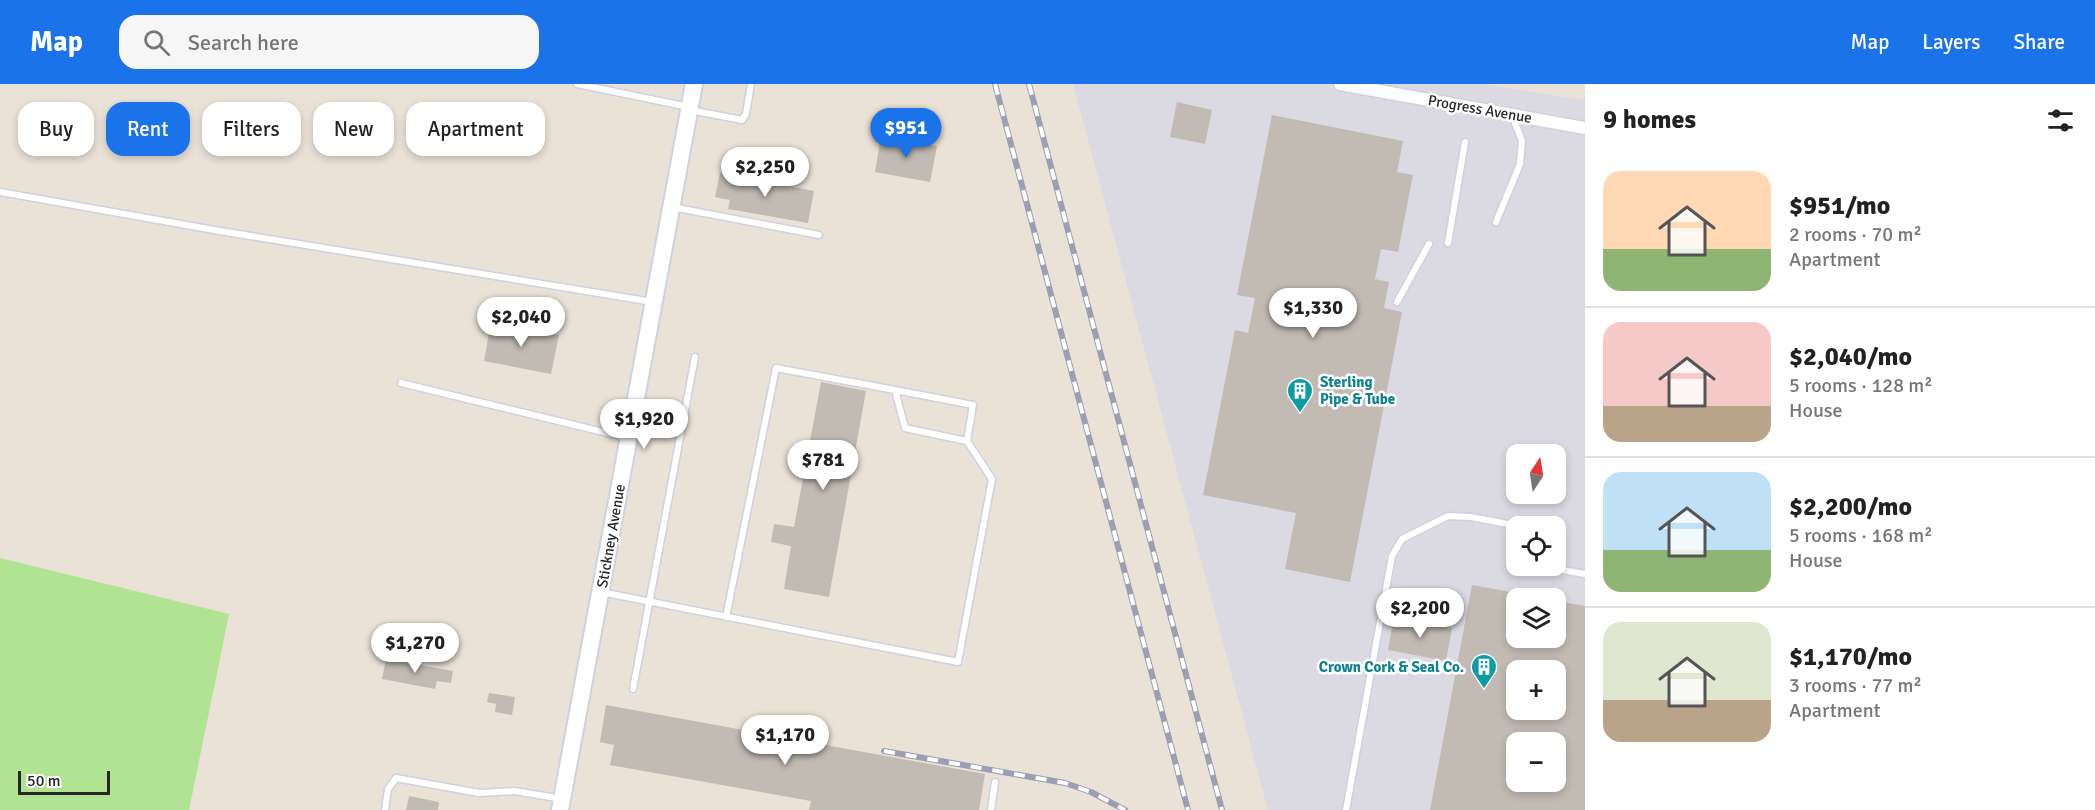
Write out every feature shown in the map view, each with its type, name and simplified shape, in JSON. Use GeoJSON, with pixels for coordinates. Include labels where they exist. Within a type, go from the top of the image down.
{"type":"FeatureCollection","features":[{"type":"Feature","properties":{"kind":"street","name":"Stickney Avenue"},"geometry":{"type":"LineString","coordinates":[[561,805],[694,84]]}},
{"type":"Feature","properties":{"kind":"street","name":"Progress Avenue"},"geometry":{"type":"LineString","coordinates":[[1340,84],[1585,128]]}},
{"type":"Feature","properties":{"kind":"lane"},"geometry":{"type":"LineString","coordinates":[[577,84],[742,120],[746,114],[751,84]]}},
{"type":"Feature","properties":{"kind":"lane"},"geometry":{"type":"LineString","coordinates":[[1496,222],[1520,164],[1522,141],[1512,115]]}},
{"type":"Feature","properties":{"kind":"lane"},"geometry":{"type":"LineString","coordinates":[[1448,243],[1465,142]]}},
{"type":"Feature","properties":{"kind":"lane"},"geometry":{"type":"LineString","coordinates":[[0,192],[654,303]]}},
{"type":"Feature","properties":{"kind":"lane"},"geometry":{"type":"LineString","coordinates":[[671,207],[819,235]]}},
{"type":"Feature","properties":{"kind":"lane"},"geometry":{"type":"LineString","coordinates":[[1397,302],[1429,244]]}},
{"type":"Feature","properties":{"kind":"lane"},"geometry":{"type":"LineString","coordinates":[[633,689],[695,357]]}},
{"type":"Feature","properties":{"kind":"lane"},"geometry":{"type":"LineString","coordinates":[[600,592],[648,602],[958,662],[992,478],[967,441],[973,405],[776,368],[726,617]]}},
{"type":"Feature","properties":{"kind":"lane"},"geometry":{"type":"LineString","coordinates":[[401,383],[629,438]]}},
{"type":"Feature","properties":{"kind":"lane"},"geometry":{"type":"LineString","coordinates":[[895,390],[905,428],[967,441]]}},
{"type":"Feature","properties":{"kind":"lane"},"geometry":{"type":"LineString","coordinates":[[1346,810],[1392,556],[1402,538],[1448,516],[1472,516],[1506,523]]}},
{"type":"Feature","properties":{"kind":"lane"},"geometry":{"type":"LineString","coordinates":[[1566,571],[1585,574]]}},
{"type":"Feature","properties":{"kind":"lane"},"geometry":{"type":"LineString","coordinates":[[385,810],[388,789],[396,778],[479,793],[515,791],[561,805]]}},
{"type":"Feature","properties":{"kind":"lane"},"geometry":{"type":"LineString","coordinates":[[991,810],[995,782]]}},
{"type":"Feature","properties":{"kind":"shaded area"},"geometry":{"type":"Polygon","coordinates":[[[1073,84],[1484,84],[1583,100],[1585,94],[1585,810],[1268,810],[1073,84]]]}},
{"type":"Feature","properties":{"kind":"green space"},"geometry":{"type":"Polygon","coordinates":[[[0,558],[229,614],[189,810],[0,810],[0,558]]]}},
{"type":"Feature","properties":{"kind":"building"},"geometry":{"type":"Polygon","coordinates":[[[1177,102],[1212,110],[1205,144],[1170,137],[1177,102]]]}},
{"type":"Feature","properties":{"kind":"building","name":"Sterling Pipe & Tube"},"geometry":{"type":"Polygon","coordinates":[[[1272,115],[1403,141],[1397,172],[1413,175],[1398,252],[1381,249],[1375,279],[1389,282],[1384,308],[1402,312],[1350,582],[1285,569],[1296,513],[1203,495],[1235,330],[1248,333],[1255,298],[1237,295],[1272,115]]]}},
{"type":"Feature","properties":{"kind":"building"},"geometry":{"type":"Polygon","coordinates":[[[881,136],[937,146],[930,182],[875,172],[881,136]]]}},
{"type":"Feature","properties":{"kind":"building"},"geometry":{"type":"Polygon","coordinates":[[[720,173],[814,191],[808,223],[728,209],[730,200],[715,197],[720,173]]]}},
{"type":"Feature","properties":{"kind":"building"},"geometry":{"type":"Polygon","coordinates":[[[491,322],[559,335],[551,374],[484,361],[491,322]]]}},
{"type":"Feature","properties":{"kind":"building"},"geometry":{"type":"Polygon","coordinates":[[[821,382],[866,391],[829,597],[784,589],[791,546],[771,542],[774,524],[794,527],[821,382]]]}},
{"type":"Feature","properties":{"kind":"building","name":"Crown Cork & Seal Co."},"geometry":{"type":"Polygon","coordinates":[[[1472,585],[1506,591],[1506,648],[1566,648],[1566,603],[1585,606],[1585,810],[1430,810],[1472,585]]]}},
{"type":"Feature","properties":{"kind":"building"},"geometry":{"type":"Polygon","coordinates":[[[1394,617],[1452,628],[1446,661],[1388,650],[1394,617]]]}},
{"type":"Feature","properties":{"kind":"building"},"geometry":{"type":"Polygon","coordinates":[[[386,659],[453,671],[451,683],[437,681],[435,689],[382,679],[386,659]]]}},
{"type":"Feature","properties":{"kind":"building"},"geometry":{"type":"Polygon","coordinates":[[[489,693],[515,697],[512,715],[495,712],[496,704],[487,702],[489,693]]]}},
{"type":"Feature","properties":{"kind":"building"},"geometry":{"type":"Polygon","coordinates":[[[606,705],[985,774],[979,810],[809,810],[811,801],[610,765],[614,745],[600,742],[606,705]]]}},
{"type":"Feature","properties":{"kind":"building"},"geometry":{"type":"Polygon","coordinates":[[[409,796],[439,802],[438,810],[406,810],[409,796]]]}},
{"type":"Feature","properties":{"kind":"railway"},"geometry":{"type":"LineString","coordinates":[[995,84],[1188,810]]}},
{"type":"Feature","properties":{"kind":"railway"},"geometry":{"type":"LineString","coordinates":[[1029,84],[1222,810]]}},
{"type":"Feature","properties":{"kind":"railway"},"geometry":{"type":"LineString","coordinates":[[884,751],[1065,783],[1091,792],[1125,810]]}},
{"type":"Feature","properties":{"kind":"place","name":"Sterling Pipe & Tube"},"geometry":{"type":"Point","coordinates":[1300,414]}},
{"type":"Feature","properties":{"kind":"place","name":"Crown Cork & Seal Co."},"geometry":{"type":"Point","coordinates":[1484,690]}}]}
